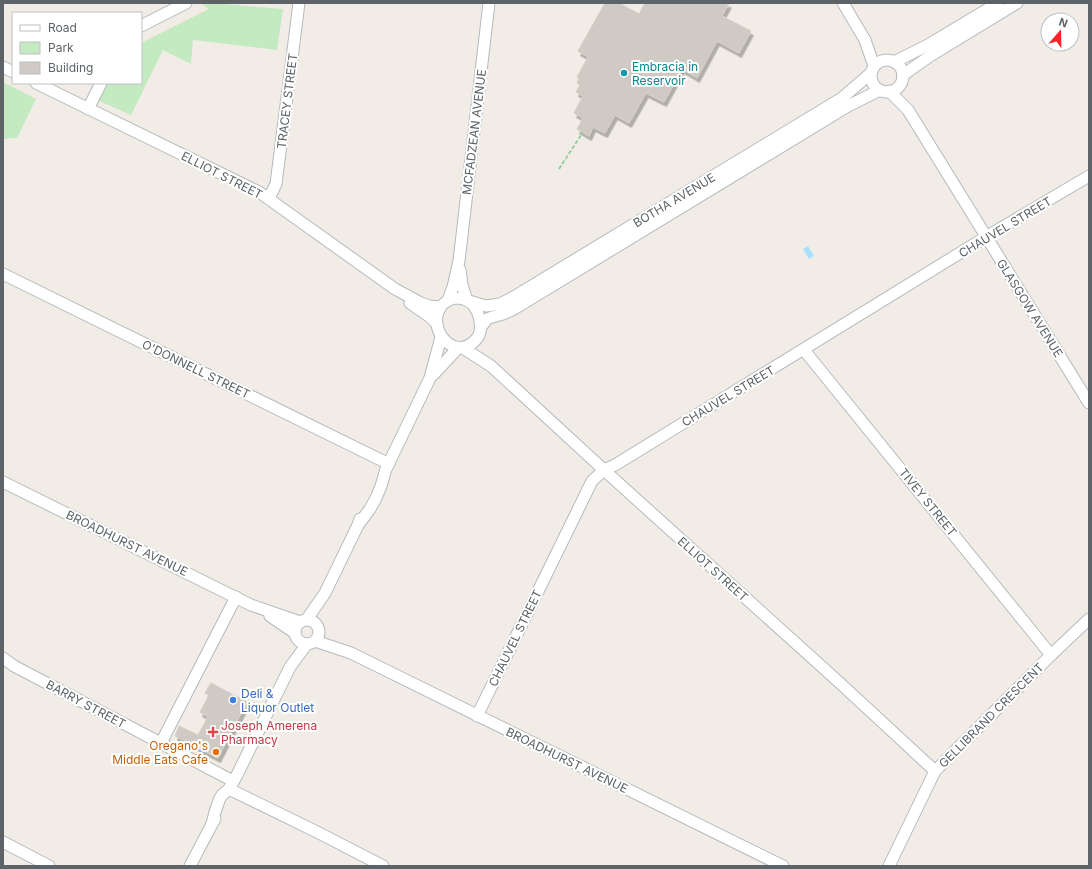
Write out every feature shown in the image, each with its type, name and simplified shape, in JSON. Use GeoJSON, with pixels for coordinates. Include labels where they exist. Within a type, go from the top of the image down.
{"type":"FeatureCollection","features":[{"type":"Feature","properties":{"kind":"street"},"geometry":{"type":"LineString","coordinates":[[142,25],[186,3]]}},
{"type":"Feature","properties":{"kind":"street","name":"TRACEY STREET"},"geometry":{"type":"LineString","coordinates":[[269,198],[276,184],[299,3]]}},
{"type":"Feature","properties":{"kind":"street","name":"MCFADZEAN AVENUE"},"geometry":{"type":"LineString","coordinates":[[444,304],[453,287],[459,261],[489,3]]}},
{"type":"Feature","properties":{"kind":"street"},"geometry":{"type":"LineString","coordinates":[[842,3],[865,40],[873,70],[872,83],[884,91],[894,90],[902,80],[930,56],[1017,3]]}},
{"type":"Feature","properties":{"kind":"street"},"geometry":{"type":"LineString","coordinates":[[873,70],[878,63],[890,61],[928,46],[998,3]]}},
{"type":"Feature","properties":{"kind":"street"},"geometry":{"type":"LineString","coordinates":[[865,40],[890,61],[900,67],[902,80]]}},
{"type":"Feature","properties":{"kind":"street"},"geometry":{"type":"LineString","coordinates":[[3,67],[12,72]]}},
{"type":"Feature","properties":{"kind":"street","name":"BOTHA AVENUE"},"geometry":{"type":"LineString","coordinates":[[481,327],[487,319],[514,309],[577,265],[768,148],[842,98],[873,70]]}},
{"type":"Feature","properties":{"kind":"street","name":"GLASGOW AVENUE"},"geometry":{"type":"LineString","coordinates":[[902,80],[908,110],[1089,403]]}},
{"type":"Feature","properties":{"kind":"street","name":"ELLIOT STREET"},"geometry":{"type":"LineString","coordinates":[[38,84],[269,198],[395,289],[412,305],[430,317],[437,324]]}},
{"type":"Feature","properties":{"kind":"street"},"geometry":{"type":"LineString","coordinates":[[88,109],[100,84]]}},
{"type":"Feature","properties":{"kind":"street","name":"GLASGOW AVENUE"},"geometry":{"type":"LineString","coordinates":[[884,91],[908,110]]}},
{"type":"Feature","properties":{"kind":"street","name":"BOTHA AVENUE"},"geometry":{"type":"LineString","coordinates":[[768,148],[848,106],[884,91]]}},
{"type":"Feature","properties":{"kind":"street","name":"CHAUVEL STREET"},"geometry":{"type":"LineString","coordinates":[[477,716],[592,481],[604,470],[615,465],[1089,176]]}},
{"type":"Feature","properties":{"kind":"street","name":"MCFADZEAN AVENUE"},"geometry":{"type":"LineString","coordinates":[[459,261],[462,285],[468,301]]}},
{"type":"Feature","properties":{"kind":"street","name":"BOTHA AVENUE"},"geometry":{"type":"LineString","coordinates":[[468,301],[486,306],[500,304],[577,265]]}},
{"type":"Feature","properties":{"kind":"street","name":"O'DONNELL STREET"},"geometry":{"type":"LineString","coordinates":[[3,274],[387,466]]}},
{"type":"Feature","properties":{"kind":"street","name":"ELLIOT STREET"},"geometry":{"type":"LineString","coordinates":[[395,289],[429,306],[444,304]]}},
{"type":"Feature","properties":{"kind":"street"},"geometry":{"type":"LineString","coordinates":[[430,378],[460,348],[468,346],[479,335],[481,327],[474,308],[468,301],[461,298],[454,298],[444,304],[437,315],[437,324],[441,336],[448,344],[460,348]]}},
{"type":"Feature","properties":{"kind":"street"},"geometry":{"type":"LineString","coordinates":[[304,639],[295,629],[325,593],[358,525],[376,498],[387,466],[430,378],[441,336]]}},
{"type":"Feature","properties":{"kind":"street","name":"ELLIOT STREET"},"geometry":{"type":"LineString","coordinates":[[476,339],[480,352],[491,366],[936,771]]}},
{"type":"Feature","properties":{"kind":"street","name":"ELLIOT STREET"},"geometry":{"type":"LineString","coordinates":[[460,348],[491,366]]}},
{"type":"Feature","properties":{"kind":"street","name":"TIVEY STREET"},"geometry":{"type":"LineString","coordinates":[[804,350],[1051,654]]}},
{"type":"Feature","properties":{"kind":"street","name":"BROADHURST AVENUE"},"geometry":{"type":"LineString","coordinates":[[3,482],[251,604],[303,621],[314,622],[318,628],[351,653]]}},
{"type":"Feature","properties":{"kind":"street"},"geometry":{"type":"LineString","coordinates":[[190,866],[212,824],[227,803],[231,785],[304,639],[319,635],[318,628],[325,593]]}},
{"type":"Feature","properties":{"kind":"street"},"geometry":{"type":"LineString","coordinates":[[160,743],[236,597]]}},
{"type":"Feature","properties":{"kind":"street","name":"BROADHURST AVENUE"},"geometry":{"type":"LineString","coordinates":[[251,604],[304,639],[351,653],[783,866]]}},
{"type":"Feature","properties":{"kind":"street","name":"GELLIBRAND CRESCENT"},"geometry":{"type":"LineString","coordinates":[[888,866],[936,771],[1051,654],[1089,619]]}},
{"type":"Feature","properties":{"kind":"street","name":"BARRY STREET"},"geometry":{"type":"LineString","coordinates":[[3,658],[14,666],[160,743],[231,785],[380,866]]}},
{"type":"Feature","properties":{"kind":"street"},"geometry":{"type":"LineString","coordinates":[[3,842],[50,866]]}},
{"type":"Feature","properties":{"kind":"path"},"geometry":{"type":"LineString","coordinates":[[559,169],[583,132]]}},
{"type":"Feature","properties":{"kind":"green space"},"geometry":{"type":"Polygon","coordinates":[[[200,3],[283,9],[277,50],[193,40],[191,64],[163,50],[131,115],[97,100],[105,84],[142,84],[142,42],[209,9],[200,3]]]}},
{"type":"Feature","properties":{"kind":"green space"},"geometry":{"type":"Polygon","coordinates":[[[3,82],[36,99],[17,138],[3,139],[3,82]]]}},
{"type":"Feature","properties":{"kind":"water"},"geometry":{"type":"Polygon","coordinates":[[[808,246],[814,256],[809,259],[803,249],[808,246]]]}},
{"type":"Feature","properties":{"kind":"building","name":"Embracia in Reservoir"},"geometry":{"type":"Polygon","coordinates":[[[605,3],[619,3],[639,14],[645,3],[729,3],[722,16],[751,31],[739,53],[717,41],[697,78],[682,69],[664,102],[646,93],[629,123],[615,115],[605,133],[593,127],[589,136],[577,129],[583,118],[574,113],[583,96],[576,92],[580,85],[577,83],[579,78],[577,77],[588,57],[578,51],[605,3]]]}},
{"type":"Feature","properties":{"kind":"building"},"geometry":{"type":"Polygon","coordinates":[[[211,683],[247,702],[218,758],[175,736],[179,726],[198,735],[208,717],[200,712],[209,695],[205,693],[211,683]]]}},
{"type":"Feature","properties":{"kind":"place","name":"Embracia in Reservoir"},"geometry":{"type":"Point","coordinates":[624,73]}},
{"type":"Feature","properties":{"kind":"place","name":"Deli & Liquor Outlet"},"geometry":{"type":"Point","coordinates":[233,700]}},
{"type":"Feature","properties":{"kind":"place","name":"Joseph Amerena Pharmacy"},"geometry":{"type":"Point","coordinates":[213,732]}},
{"type":"Feature","properties":{"kind":"place","name":"Oregano's Middle Eats Cafe"},"geometry":{"type":"Point","coordinates":[216,752]}}]}
